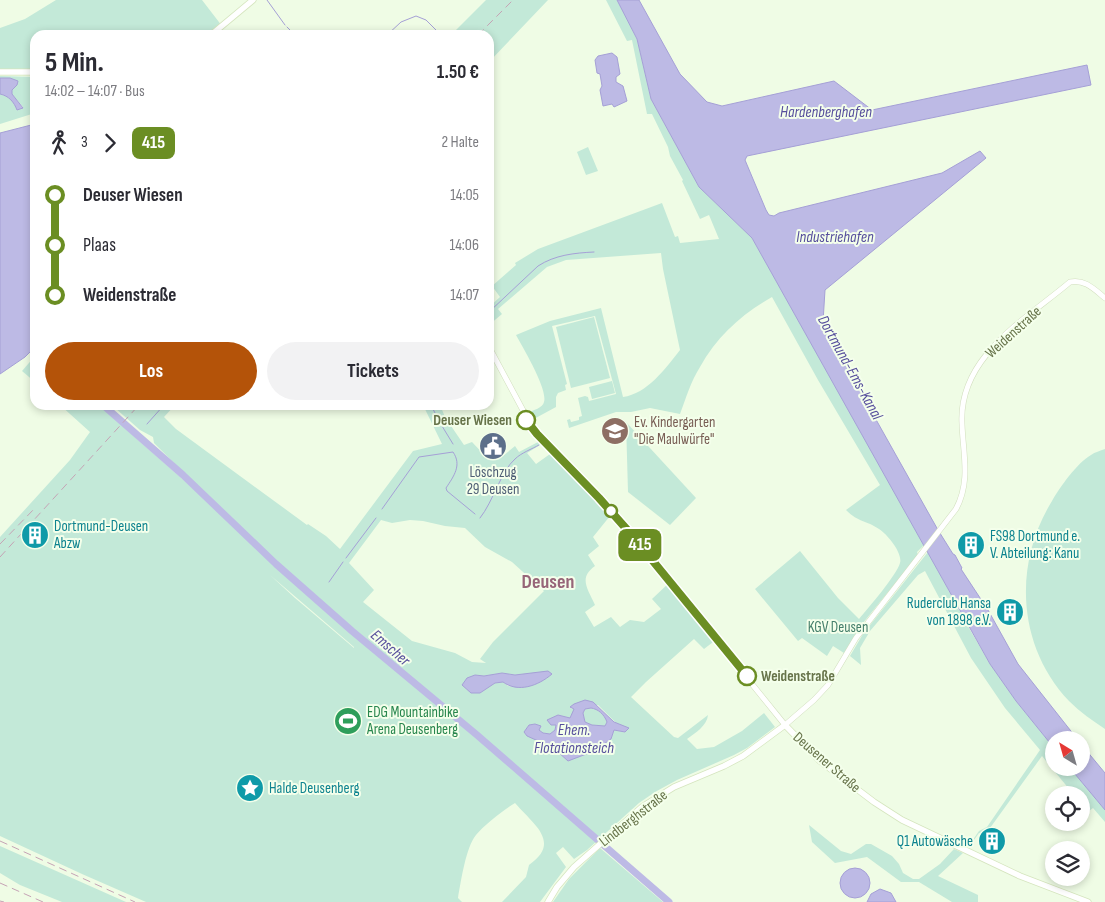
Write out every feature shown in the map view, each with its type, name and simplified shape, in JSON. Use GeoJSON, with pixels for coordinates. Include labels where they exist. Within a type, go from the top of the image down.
{"type":"FeatureCollection","features":[{"type":"Feature","properties":{"kind":"main road"},"geometry":{"type":"LineString","coordinates":[[217,30],[253,0]]}},
{"type":"Feature","properties":{"kind":"main road"},"geometry":{"type":"LineString","coordinates":[[0,72],[30,72]]}},
{"type":"Feature","properties":{"kind":"main road","name":"Lindberghstraße"},"geometry":{"type":"LineString","coordinates":[[548,902],[564,878],[590,852],[642,807],[683,782],[724,766],[743,756],[785,725]]}},
{"type":"Feature","properties":{"kind":"main road","name":"Deusener Straße"},"geometry":{"type":"LineString","coordinates":[[785,725],[820,760],[868,797],[902,820],[1020,876],[1088,902]]}},
{"type":"Feature","properties":{"kind":"street","name":"Weidenstraße"},"geometry":{"type":"LineString","coordinates":[[785,725],[828,686],[856,638],[921,557],[960,502],[966,481],[962,415],[965,395],[974,371],[984,356],[997,342],[1070,282],[1078,280],[1085,282],[1105,298]]}},
{"type":"Feature","properties":{"kind":"street","name":"Deusener Straße"},"geometry":{"type":"LineString","coordinates":[[494,357],[532,429],[630,533],[785,725]]}},
{"type":"Feature","properties":{"kind":"green space"},"geometry":{"type":"Polygon","coordinates":[[[56,0],[202,0],[222,26],[217,30],[30,30],[30,72],[0,72],[0,28],[25,19],[56,0]]]}},
{"type":"Feature","properties":{"kind":"green space"},"geometry":{"type":"Polygon","coordinates":[[[486,0],[548,0],[494,57],[494,30],[456,30],[486,0]]]}},
{"type":"Feature","properties":{"kind":"green space","name":"KGV Deusen"},"geometry":{"type":"Polygon","coordinates":[[[606,0],[617,0],[637,39],[651,99],[699,187],[752,238],[924,545],[863,623],[844,653],[833,646],[827,656],[802,638],[798,641],[755,589],[800,551],[838,598],[859,619],[893,576],[900,563],[899,554],[894,544],[882,531],[855,517],[846,510],[880,485],[772,297],[741,318],[714,345],[694,378],[680,414],[650,408],[631,412],[616,412],[569,428],[567,420],[570,419],[571,422],[579,420],[579,417],[582,416],[578,398],[585,396],[588,397],[589,401],[616,394],[595,316],[552,326],[567,384],[565,385],[566,390],[558,393],[556,407],[532,420],[528,413],[542,406],[544,396],[534,368],[516,335],[550,321],[601,308],[623,397],[640,391],[648,386],[669,365],[680,350],[661,253],[566,260],[547,267],[498,309],[502,314],[494,321],[494,302],[500,297],[494,289],[494,284],[516,265],[515,263],[538,249],[662,203],[675,237],[678,236],[680,243],[719,239],[709,215],[700,219],[652,114],[647,114],[632,40],[627,41],[606,0]]]}},
{"type":"Feature","properties":{"kind":"green space"},"geometry":{"type":"Polygon","coordinates":[[[0,76],[30,77],[30,115],[0,124],[0,94],[11,100],[17,110],[23,107],[12,94],[12,90],[17,85],[10,78],[0,78],[0,76]]]}},
{"type":"Feature","properties":{"kind":"green space"},"geometry":{"type":"Polygon","coordinates":[[[588,147],[598,171],[586,175],[577,152],[588,147]]]}},
{"type":"Feature","properties":{"kind":"green space"},"geometry":{"type":"Polygon","coordinates":[[[594,317],[610,378],[571,388],[556,327],[594,317]]]}},
{"type":"Feature","properties":{"kind":"green space"},"geometry":{"type":"Polygon","coordinates":[[[30,362],[30,378],[22,371],[30,362]]]}},
{"type":"Feature","properties":{"kind":"green space"},"geometry":{"type":"Polygon","coordinates":[[[612,381],[615,393],[592,399],[589,387],[612,381]]]}},
{"type":"Feature","properties":{"kind":"green space"},"geometry":{"type":"Polygon","coordinates":[[[66,410],[106,410],[242,531],[154,443],[153,437],[140,430],[117,410],[170,410],[164,417],[176,429],[307,525],[326,536],[340,549],[413,451],[442,444],[425,410],[442,410],[464,445],[472,442],[489,460],[498,451],[503,456],[515,446],[519,452],[538,442],[540,445],[527,453],[536,464],[550,454],[610,516],[593,537],[599,546],[588,555],[595,566],[587,575],[586,584],[595,605],[585,612],[594,627],[611,617],[620,627],[630,620],[644,622],[661,609],[652,599],[670,582],[717,639],[704,649],[694,639],[631,697],[674,737],[678,738],[708,715],[703,726],[687,739],[697,749],[714,747],[742,731],[764,713],[775,727],[747,748],[655,792],[639,803],[587,850],[574,859],[563,847],[556,853],[566,867],[540,902],[502,902],[526,877],[529,865],[539,857],[543,849],[544,841],[541,833],[515,803],[479,831],[472,840],[464,865],[458,898],[462,902],[146,902],[0,836],[0,537],[70,460],[90,432],[66,410]],[[381,520],[349,563],[374,590],[363,602],[412,641],[455,653],[472,662],[486,663],[480,659],[493,642],[544,591],[512,562],[485,547],[465,528],[423,521],[410,520],[392,523],[381,520]],[[270,575],[295,598],[354,648],[354,647],[270,575]],[[502,673],[484,676],[475,675],[462,685],[471,693],[480,693],[495,683],[503,682],[508,686],[517,687],[532,674],[515,675],[502,673]],[[598,705],[570,708],[574,709],[570,718],[558,715],[555,730],[550,734],[543,733],[539,730],[540,727],[535,724],[529,725],[524,732],[527,736],[539,740],[548,749],[558,752],[568,761],[595,745],[598,747],[611,739],[614,730],[625,732],[598,705]]]}},
{"type":"Feature","properties":{"kind":"green space"},"geometry":{"type":"Polygon","coordinates":[[[626,422],[696,498],[670,525],[628,492],[626,422]]]}},
{"type":"Feature","properties":{"kind":"green space"},"geometry":{"type":"Polygon","coordinates":[[[1105,449],[1105,729],[1073,705],[1052,679],[1039,655],[1030,630],[1026,604],[1027,577],[1031,551],[1039,525],[1055,495],[1075,469],[1093,454],[1105,449]]]}},
{"type":"Feature","properties":{"kind":"green space"},"geometry":{"type":"Polygon","coordinates":[[[928,552],[990,664],[1016,701],[1045,737],[1045,760],[1042,756],[985,835],[979,833],[969,847],[979,831],[987,827],[1040,750],[1005,708],[971,658],[925,571],[918,575],[870,631],[860,648],[861,665],[850,656],[863,634],[928,552]]]}},
{"type":"Feature","properties":{"kind":"green space"},"geometry":{"type":"Polygon","coordinates":[[[591,708],[602,714],[607,722],[605,726],[592,725],[585,722],[583,713],[585,709],[591,708]]]}},
{"type":"Feature","properties":{"kind":"green space"},"geometry":{"type":"Polygon","coordinates":[[[1058,776],[1077,776],[1085,786],[1067,786],[1058,776]]]}},
{"type":"Feature","properties":{"kind":"green space"},"geometry":{"type":"Polygon","coordinates":[[[1090,792],[1105,810],[1105,822],[1093,808],[1090,810],[1090,792]]]}},
{"type":"Feature","properties":{"kind":"green space"},"geometry":{"type":"Polygon","coordinates":[[[809,825],[841,851],[851,854],[866,844],[871,844],[892,856],[899,864],[903,873],[913,879],[919,879],[940,864],[954,849],[963,853],[938,876],[978,895],[978,902],[952,902],[919,882],[901,882],[867,857],[835,863],[812,842],[809,825]]]}},
{"type":"Feature","properties":{"kind":"green space"},"geometry":{"type":"Polygon","coordinates":[[[0,846],[126,902],[62,902],[20,885],[0,873],[0,846]]]}},
{"type":"Feature","properties":{"kind":"green space"},"geometry":{"type":"Polygon","coordinates":[[[600,848],[663,902],[553,902],[569,879],[600,848]]]}},
{"type":"Feature","properties":{"kind":"water"},"geometry":{"type":"Polygon","coordinates":[[[617,0],[639,0],[680,74],[707,102],[722,106],[834,81],[872,110],[1087,65],[1091,85],[747,156],[745,160],[766,210],[769,215],[774,216],[779,213],[942,173],[980,151],[986,158],[825,290],[823,322],[938,530],[988,610],[1018,664],[1071,731],[1045,731],[1045,737],[1016,701],[990,664],[752,238],[699,187],[651,99],[637,39],[617,0]]]}},
{"type":"Feature","properties":{"kind":"water"},"geometry":{"type":"Polygon","coordinates":[[[612,53],[617,57],[620,74],[616,77],[616,82],[623,86],[627,101],[614,107],[612,104],[603,106],[600,74],[597,73],[595,60],[598,56],[612,53]]]}},
{"type":"Feature","properties":{"kind":"water"},"geometry":{"type":"Polygon","coordinates":[[[0,78],[10,78],[18,81],[12,90],[12,94],[23,108],[17,110],[11,100],[0,94],[0,78]]]}},
{"type":"Feature","properties":{"kind":"water"},"geometry":{"type":"Polygon","coordinates":[[[30,125],[30,352],[0,374],[0,133],[30,125]]]}},
{"type":"Feature","properties":{"kind":"water"},"geometry":{"type":"Polygon","coordinates":[[[548,671],[552,674],[541,682],[528,687],[515,687],[503,682],[495,683],[480,693],[471,693],[462,685],[467,678],[475,675],[484,676],[502,673],[515,675],[548,671]]]}},
{"type":"Feature","properties":{"kind":"water","name":"Ehem. Flotationsteich"},"geometry":{"type":"Polygon","coordinates":[[[585,700],[593,702],[614,722],[629,728],[625,732],[614,730],[611,739],[598,748],[595,746],[589,753],[568,761],[558,752],[554,754],[545,744],[527,736],[524,732],[529,725],[535,724],[541,726],[539,730],[543,733],[550,734],[555,730],[556,725],[551,725],[547,720],[558,715],[570,718],[574,709],[570,707],[585,700]],[[585,709],[583,713],[585,722],[592,725],[605,726],[607,722],[604,717],[594,709],[585,709]]]}},
{"type":"Feature","properties":{"kind":"water"},"geometry":{"type":"Polygon","coordinates":[[[1090,755],[1105,773],[1105,810],[1090,792],[1090,786],[1085,786],[1077,776],[1090,776],[1090,755]]]}},
{"type":"Feature","properties":{"kind":"water"},"geometry":{"type":"Polygon","coordinates":[[[855,868],[861,869],[869,877],[869,889],[861,897],[855,898],[849,897],[841,889],[840,883],[841,877],[849,869],[855,868]]]}},
{"type":"Feature","properties":{"kind":"water"},"geometry":{"type":"Polygon","coordinates":[[[880,889],[891,893],[896,902],[867,902],[871,894],[880,889]]]}},
{"type":"Feature","properties":{"kind":"waterway"},"geometry":{"type":"LineString","coordinates":[[267,0],[285,25]]}},
{"type":"Feature","properties":{"kind":"waterway"},"geometry":{"type":"LineString","coordinates":[[392,30],[401,22],[416,16],[426,20],[436,30]]}},
{"type":"Feature","properties":{"kind":"waterway"},"geometry":{"type":"LineString","coordinates":[[287,27],[290,30]]}},
{"type":"Feature","properties":{"kind":"waterway"},"geometry":{"type":"LineString","coordinates":[[494,307],[544,262],[565,255],[594,252]]}},
{"type":"Feature","properties":{"kind":"waterway","name":"Emscher"},"geometry":{"type":"LineString","coordinates":[[109,410],[183,475],[276,564],[352,631],[477,735],[669,902]]}},
{"type":"Feature","properties":{"kind":"waterway"},"geometry":{"type":"LineString","coordinates":[[147,424],[160,410]]}},
{"type":"Feature","properties":{"kind":"waterway"},"geometry":{"type":"LineString","coordinates":[[434,410],[438,419]]}},
{"type":"Feature","properties":{"kind":"waterway"},"geometry":{"type":"LineString","coordinates":[[442,426],[453,444]]}},
{"type":"Feature","properties":{"kind":"waterway"},"geometry":{"type":"LineString","coordinates":[[480,518],[510,464],[520,455],[539,445]]}},
{"type":"Feature","properties":{"kind":"waterway"},"geometry":{"type":"LineString","coordinates":[[382,509],[419,457],[453,452],[456,457],[457,466],[446,488],[447,491],[475,514]]}},
{"type":"Feature","properties":{"kind":"waterway"},"geometry":{"type":"LineString","coordinates":[[346,558],[376,518]]}},
{"type":"Feature","properties":{"kind":"waterway"},"geometry":{"type":"LineString","coordinates":[[329,582],[343,562]]}},
{"type":"Feature","properties":{"kind":"railway"},"geometry":{"type":"LineString","coordinates":[[483,30],[513,0]]}},
{"type":"Feature","properties":{"kind":"railway"},"geometry":{"type":"LineString","coordinates":[[0,557],[134,410]]}},
{"type":"Feature","properties":{"kind":"railway"},"geometry":{"type":"LineString","coordinates":[[0,544],[36,507]]}},
{"type":"Feature","properties":{"kind":"railway"},"geometry":{"type":"LineString","coordinates":[[0,841],[135,902]]}},
{"type":"Feature","properties":{"kind":"railway"},"geometry":{"type":"LineString","coordinates":[[0,883],[43,902]]}},
{"type":"Feature","properties":{"kind":"railway"},"geometry":{"type":"LineString","coordinates":[[0,901],[4,902]]}},
{"type":"Feature","properties":{"kind":"bus line","name":"415"},"geometry":{"type":"LineString","coordinates":[[526,420],[532,429],[630,533],[747,676]]}},
{"type":"Feature","properties":{"kind":"place","name":"Deuser Wiesen"},"geometry":{"type":"Point","coordinates":[526,420]}},
{"type":"Feature","properties":{"kind":"place","name":"Ev. Kindergarten \"Die Maulwürfe\""},"geometry":{"type":"Point","coordinates":[615,431]}},
{"type":"Feature","properties":{"kind":"place","name":"Löschzug 29 Deusen"},"geometry":{"type":"Point","coordinates":[493,446]}},
{"type":"Feature","properties":{"kind":"place","name":"Dortmund-Deusen Abzw"},"geometry":{"type":"Point","coordinates":[35,535]}},
{"type":"Feature","properties":{"kind":"place","name":"FS98 Dortmund e. V. Abteilung: Kanu"},"geometry":{"type":"Point","coordinates":[971,545]}},
{"type":"Feature","properties":{"kind":"place","name":"Ruderclub Hansa von 1898 e.V."},"geometry":{"type":"Point","coordinates":[1010,612]}},
{"type":"Feature","properties":{"kind":"place","name":"Weidenstraße"},"geometry":{"type":"Point","coordinates":[747,676]}},
{"type":"Feature","properties":{"kind":"place","name":"EDG Mountainbike Arena Deusenberg"},"geometry":{"type":"Point","coordinates":[348,721]}},
{"type":"Feature","properties":{"kind":"place","name":"Halde Deusenberg"},"geometry":{"type":"Point","coordinates":[250,788]}},
{"type":"Feature","properties":{"kind":"place","name":"Q1 Autowäsche"},"geometry":{"type":"Point","coordinates":[992,841]}},
{"type":"Feature","properties":{"kind":"district","name":"Deusen"},"geometry":{"type":"Point","coordinates":[548,581]}},
{"type":"Feature","properties":{"kind":"water label","name":"Hardenberghafen"},"geometry":{"type":"Point","coordinates":[826,111]}},
{"type":"Feature","properties":{"kind":"water label","name":"Industriehafen"},"geometry":{"type":"Point","coordinates":[835,236]}},
{"type":"Feature","properties":{"kind":"water label","name":"Dortmund-Ems-Kanal"},"geometry":{"type":"Point","coordinates":[851,367]}}]}
